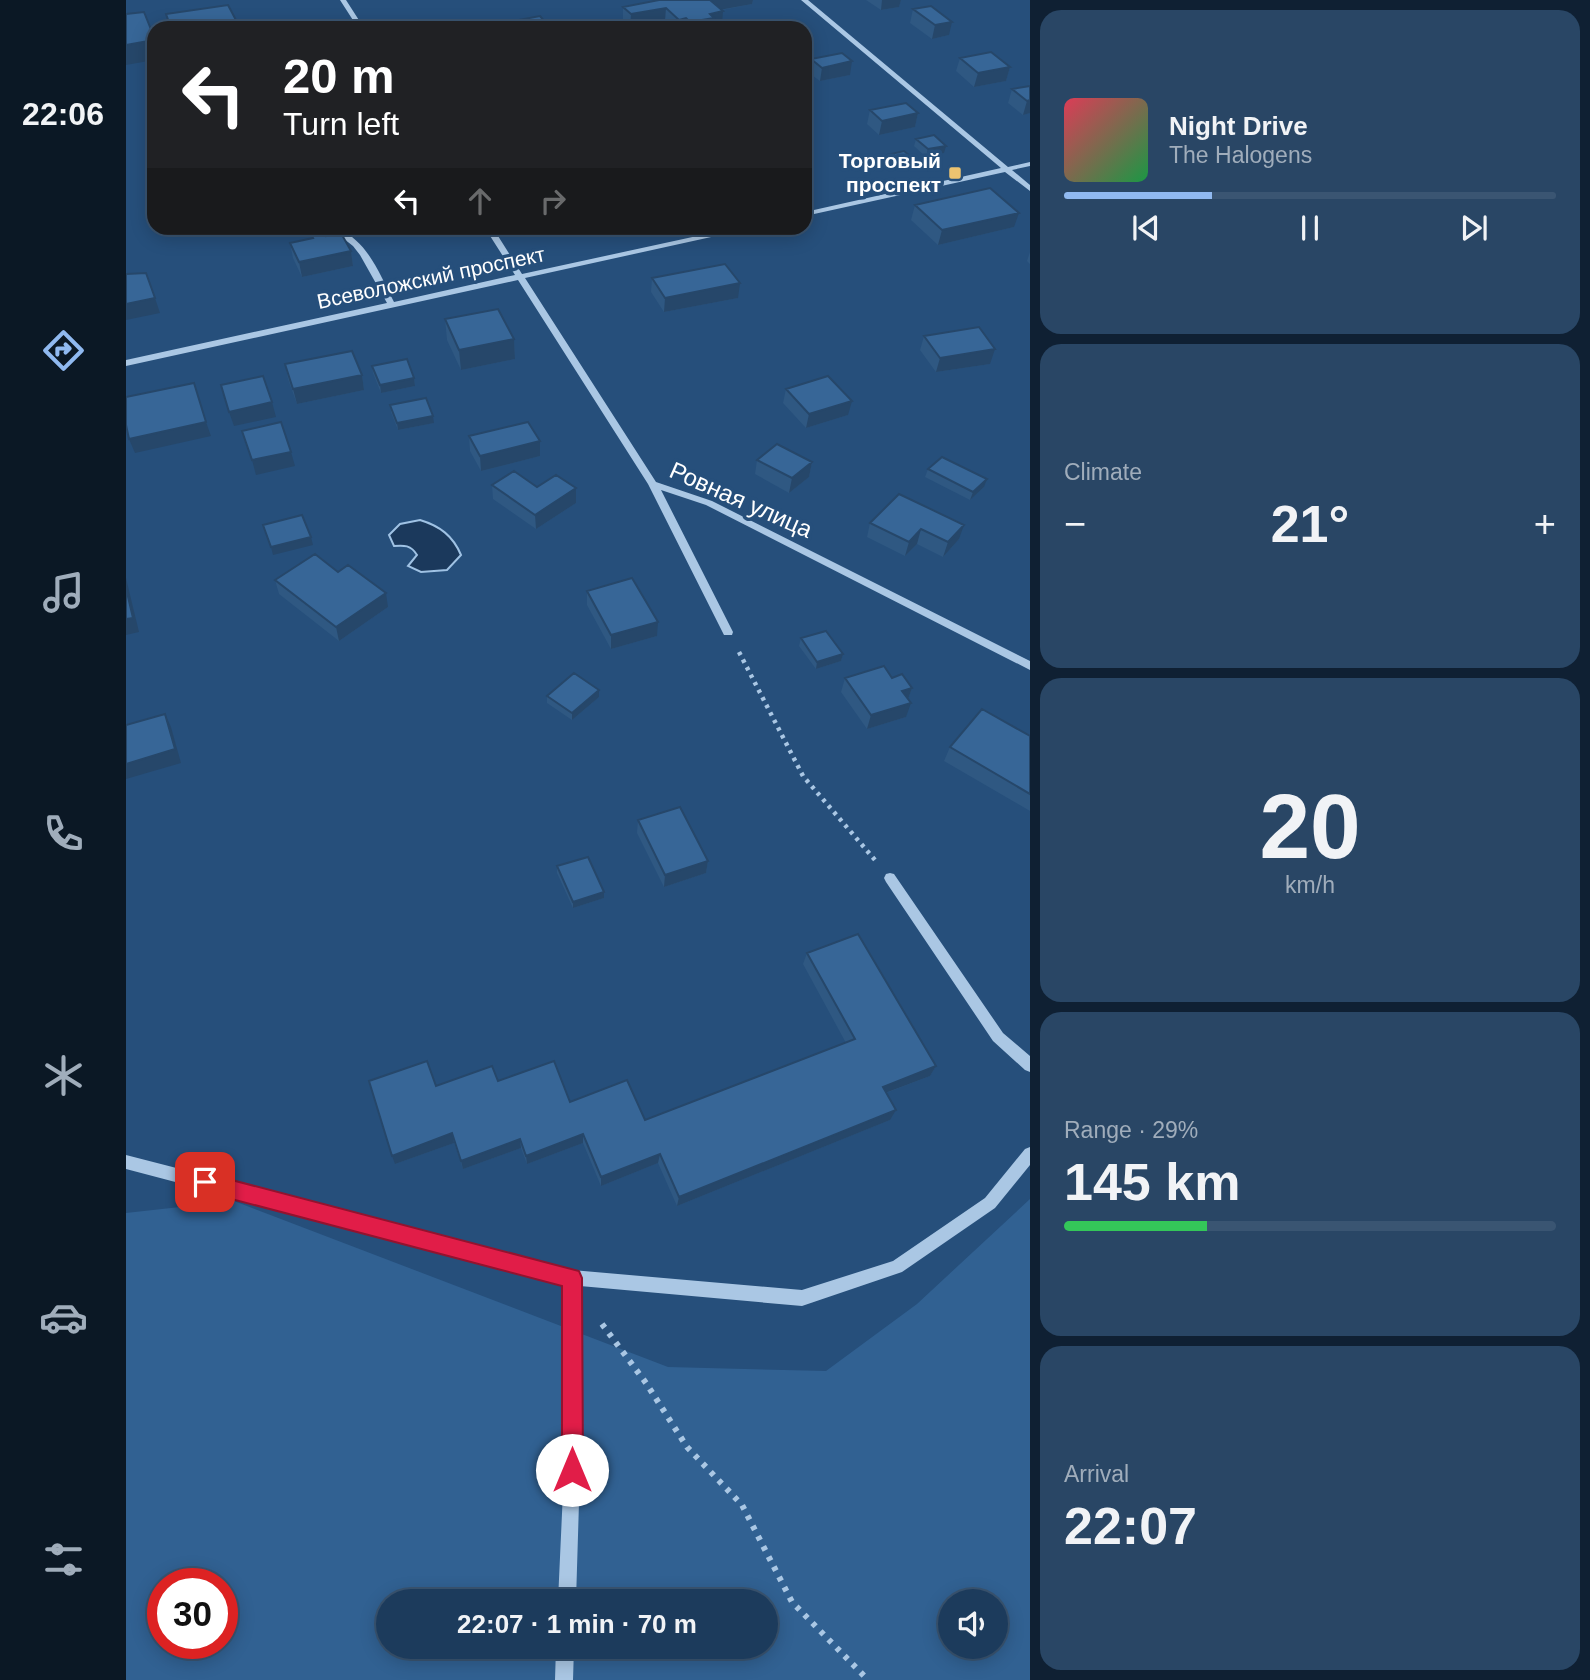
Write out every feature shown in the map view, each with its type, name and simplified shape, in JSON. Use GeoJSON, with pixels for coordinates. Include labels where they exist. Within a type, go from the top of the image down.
{"type":"FeatureCollection","features":[{"type":"Feature","properties":{"kind":"street"},"geometry":{"type":"LineString","coordinates":[[343,0],[356,21]]}},
{"type":"Feature","properties":{"kind":"street"},"geometry":{"type":"LineString","coordinates":[[804,0],[1030,189]]}},
{"type":"Feature","properties":{"kind":"street"},"geometry":{"type":"LineString","coordinates":[[812,212],[1030,164]]}},
{"type":"Feature","properties":{"kind":"street"},"geometry":{"type":"LineString","coordinates":[[344,235],[360,247],[392,305]]}},
{"type":"Feature","properties":{"kind":"street","name":"Ровная улица"},"geometry":{"type":"LineString","coordinates":[[493,235],[653,484],[709,503],[1030,666]]}},
{"type":"Feature","properties":{"kind":"street","name":"Всеволожский проспект"},"geometry":{"type":"LineString","coordinates":[[126,363],[711,235]]}},
{"type":"Feature","properties":{"kind":"street"},"geometry":{"type":"LineString","coordinates":[[653,484],[729,632]]}},
{"type":"Feature","properties":{"kind":"street"},"geometry":{"type":"LineString","coordinates":[[890,878],[998,1037],[1030,1065]]}},
{"type":"Feature","properties":{"kind":"street"},"geometry":{"type":"LineString","coordinates":[[126,1162],[572,1278],[802,1298],[897,1267],[990,1203],[1030,1154]]}},
{"type":"Feature","properties":{"kind":"street"},"geometry":{"type":"LineString","coordinates":[[567,1589],[572,1470],[572,1278]]}},
{"type":"Feature","properties":{"kind":"street"},"geometry":{"type":"LineString","coordinates":[[564,1680],[565,1659]]}},
{"type":"Feature","properties":{"kind":"path"},"geometry":{"type":"LineString","coordinates":[[729,632],[803,776],[890,878]]}},
{"type":"Feature","properties":{"kind":"path"},"geometry":{"type":"LineString","coordinates":[[572,1278],[687,1447],[742,1506],[792,1602],[868,1680]]}},
{"type":"Feature","properties":{"kind":"shaded area"},"geometry":{"type":"Polygon","coordinates":[[[420,520],[445,533],[458,548],[461,555],[447,570],[421,572],[408,566],[417,555],[410,547],[394,546],[389,535],[400,524],[420,520]]]}},
{"type":"Feature","properties":{"kind":"shaded area"},"geometry":{"type":"Polygon","coordinates":[[[1030,1199],[1030,1680],[126,1680],[126,1213],[234,1201],[668,1367],[826,1371],[917,1304],[1030,1199]]]}},
{"type":"Feature","properties":{"kind":"building"},"geometry":{"type":"Polygon","coordinates":[[[659,0],[710,0],[723,11],[710,14],[714,18],[689,21],[686,18],[679,20],[666,8],[631,14],[623,7],[659,0]]]}},
{"type":"Feature","properties":{"kind":"building"},"geometry":{"type":"Polygon","coordinates":[[[228,5],[236,21],[168,21],[166,14],[228,5]]]}},
{"type":"Feature","properties":{"kind":"building"},"geometry":{"type":"Polygon","coordinates":[[[931,6],[952,22],[935,25],[913,9],[931,6]]]}},
{"type":"Feature","properties":{"kind":"building"},"geometry":{"type":"Polygon","coordinates":[[[144,12],[148,21],[147,41],[126,45],[126,14],[144,12]]]}},
{"type":"Feature","properties":{"kind":"building"},"geometry":{"type":"Polygon","coordinates":[[[540,16],[544,21],[514,21],[540,16]]]}},
{"type":"Feature","properties":{"kind":"building"},"geometry":{"type":"Polygon","coordinates":[[[991,52],[1010,67],[978,73],[960,58],[991,52]]]}},
{"type":"Feature","properties":{"kind":"building"},"geometry":{"type":"Polygon","coordinates":[[[842,53],[852,61],[822,68],[812,59],[842,53]]]}},
{"type":"Feature","properties":{"kind":"building"},"geometry":{"type":"Polygon","coordinates":[[[1030,86],[1030,100],[1027,101],[1012,89],[1030,86]]]}},
{"type":"Feature","properties":{"kind":"building"},"geometry":{"type":"Polygon","coordinates":[[[906,103],[918,113],[882,121],[870,110],[906,103]]]}},
{"type":"Feature","properties":{"kind":"building"},"geometry":{"type":"Polygon","coordinates":[[[934,135],[946,146],[928,149],[916,139],[934,135]]]}},
{"type":"Feature","properties":{"kind":"building"},"geometry":{"type":"Polygon","coordinates":[[[904,151],[910,156],[893,160],[887,155],[904,151]]]}},
{"type":"Feature","properties":{"kind":"building"},"geometry":{"type":"Polygon","coordinates":[[[990,188],[1019,213],[942,230],[915,205],[990,188]]]}},
{"type":"Feature","properties":{"kind":"building"},"geometry":{"type":"Polygon","coordinates":[[[311,235],[342,235],[351,251],[299,262],[290,243],[313,238],[311,235]]]}},
{"type":"Feature","properties":{"kind":"building"},"geometry":{"type":"Polygon","coordinates":[[[725,264],[740,283],[665,298],[652,278],[725,264]]]}},
{"type":"Feature","properties":{"kind":"building"},"geometry":{"type":"Polygon","coordinates":[[[146,273],[155,298],[126,304],[126,274],[146,273]]]}},
{"type":"Feature","properties":{"kind":"building"},"geometry":{"type":"Polygon","coordinates":[[[498,309],[514,339],[459,350],[445,319],[498,309]]]}},
{"type":"Feature","properties":{"kind":"building"},"geometry":{"type":"Polygon","coordinates":[[[979,327],[995,349],[940,358],[924,336],[979,327]]]}},
{"type":"Feature","properties":{"kind":"building"},"geometry":{"type":"Polygon","coordinates":[[[352,351],[362,375],[293,389],[285,364],[352,351]]]}},
{"type":"Feature","properties":{"kind":"building"},"geometry":{"type":"Polygon","coordinates":[[[407,359],[414,378],[380,385],[372,366],[407,359]]]}},
{"type":"Feature","properties":{"kind":"building"},"geometry":{"type":"Polygon","coordinates":[[[263,376],[272,402],[229,412],[221,385],[263,376]]]}},
{"type":"Feature","properties":{"kind":"building"},"geometry":{"type":"Polygon","coordinates":[[[828,376],[852,401],[809,414],[786,389],[828,376]]]}},
{"type":"Feature","properties":{"kind":"building"},"geometry":{"type":"Polygon","coordinates":[[[194,383],[206,422],[129,439],[126,397],[194,383]]]}},
{"type":"Feature","properties":{"kind":"building"},"geometry":{"type":"Polygon","coordinates":[[[426,398],[433,416],[397,423],[390,405],[426,398]]]}},
{"type":"Feature","properties":{"kind":"building"},"geometry":{"type":"Polygon","coordinates":[[[281,422],[291,452],[252,460],[242,431],[281,422]]]}},
{"type":"Feature","properties":{"kind":"building"},"geometry":{"type":"Polygon","coordinates":[[[528,422],[540,441],[480,456],[469,436],[528,422]]]}},
{"type":"Feature","properties":{"kind":"building"},"geometry":{"type":"Polygon","coordinates":[[[777,444],[812,462],[792,478],[757,460],[777,444]]]}},
{"type":"Feature","properties":{"kind":"building"},"geometry":{"type":"Polygon","coordinates":[[[942,457],[987,479],[973,492],[928,469],[942,457]]]}},
{"type":"Feature","properties":{"kind":"building"},"geometry":{"type":"Polygon","coordinates":[[[514,471],[537,487],[556,475],[576,488],[535,515],[492,485],[514,471]]]}},
{"type":"Feature","properties":{"kind":"building"},"geometry":{"type":"Polygon","coordinates":[[[899,494],[964,525],[948,542],[921,529],[909,542],[870,523],[899,494]]]}},
{"type":"Feature","properties":{"kind":"building"},"geometry":{"type":"Polygon","coordinates":[[[302,515],[311,537],[271,547],[263,525],[302,515]]]}},
{"type":"Feature","properties":{"kind":"building"},"geometry":{"type":"Polygon","coordinates":[[[315,554],[338,572],[348,565],[386,593],[336,627],[275,580],[315,554]]]}},
{"type":"Feature","properties":{"kind":"building"},"geometry":{"type":"Polygon","coordinates":[[[632,578],[658,622],[611,635],[587,591],[632,578]]]}},
{"type":"Feature","properties":{"kind":"building"},"geometry":{"type":"Polygon","coordinates":[[[126,588],[133,618],[126,619],[126,588]]]}},
{"type":"Feature","properties":{"kind":"building"},"geometry":{"type":"Polygon","coordinates":[[[826,631],[843,654],[817,662],[801,638],[826,631]]]}},
{"type":"Feature","properties":{"kind":"building"},"geometry":{"type":"Polygon","coordinates":[[[884,666],[892,678],[902,674],[912,688],[902,691],[911,703],[871,715],[845,678],[884,666]]]}},
{"type":"Feature","properties":{"kind":"building"},"geometry":{"type":"Polygon","coordinates":[[[574,673],[599,690],[572,713],[547,696],[574,673]]]}},
{"type":"Feature","properties":{"kind":"building"},"geometry":{"type":"Polygon","coordinates":[[[982,709],[1030,736],[1030,794],[950,747],[982,709]]]}},
{"type":"Feature","properties":{"kind":"building"},"geometry":{"type":"Polygon","coordinates":[[[165,714],[175,749],[126,764],[126,725],[165,714]]]}},
{"type":"Feature","properties":{"kind":"building"},"geometry":{"type":"Polygon","coordinates":[[[680,807],[708,861],[665,875],[638,820],[680,807]]]}},
{"type":"Feature","properties":{"kind":"building"},"geometry":{"type":"Polygon","coordinates":[[[588,857],[604,892],[573,902],[557,866],[588,857]]]}},
{"type":"Feature","properties":{"kind":"building"},"geometry":{"type":"Polygon","coordinates":[[[858,934],[936,1066],[883,1087],[896,1110],[679,1197],[660,1154],[601,1177],[583,1134],[526,1156],[520,1139],[461,1161],[452,1133],[392,1156],[369,1081],[427,1061],[436,1086],[492,1066],[498,1081],[554,1061],[570,1102],[627,1080],[645,1120],[855,1039],[807,953],[858,934]]]}},
{"type":"Feature","properties":{"kind":"place","name":"Торговый проспект"},"geometry":{"type":"Point","coordinates":[955,173]}},
{"type":"Feature","properties":{"kind":"route"},"geometry":{"type":"LineString","coordinates":[[205,1182],[572,1278],[572,1470]]}}]}
